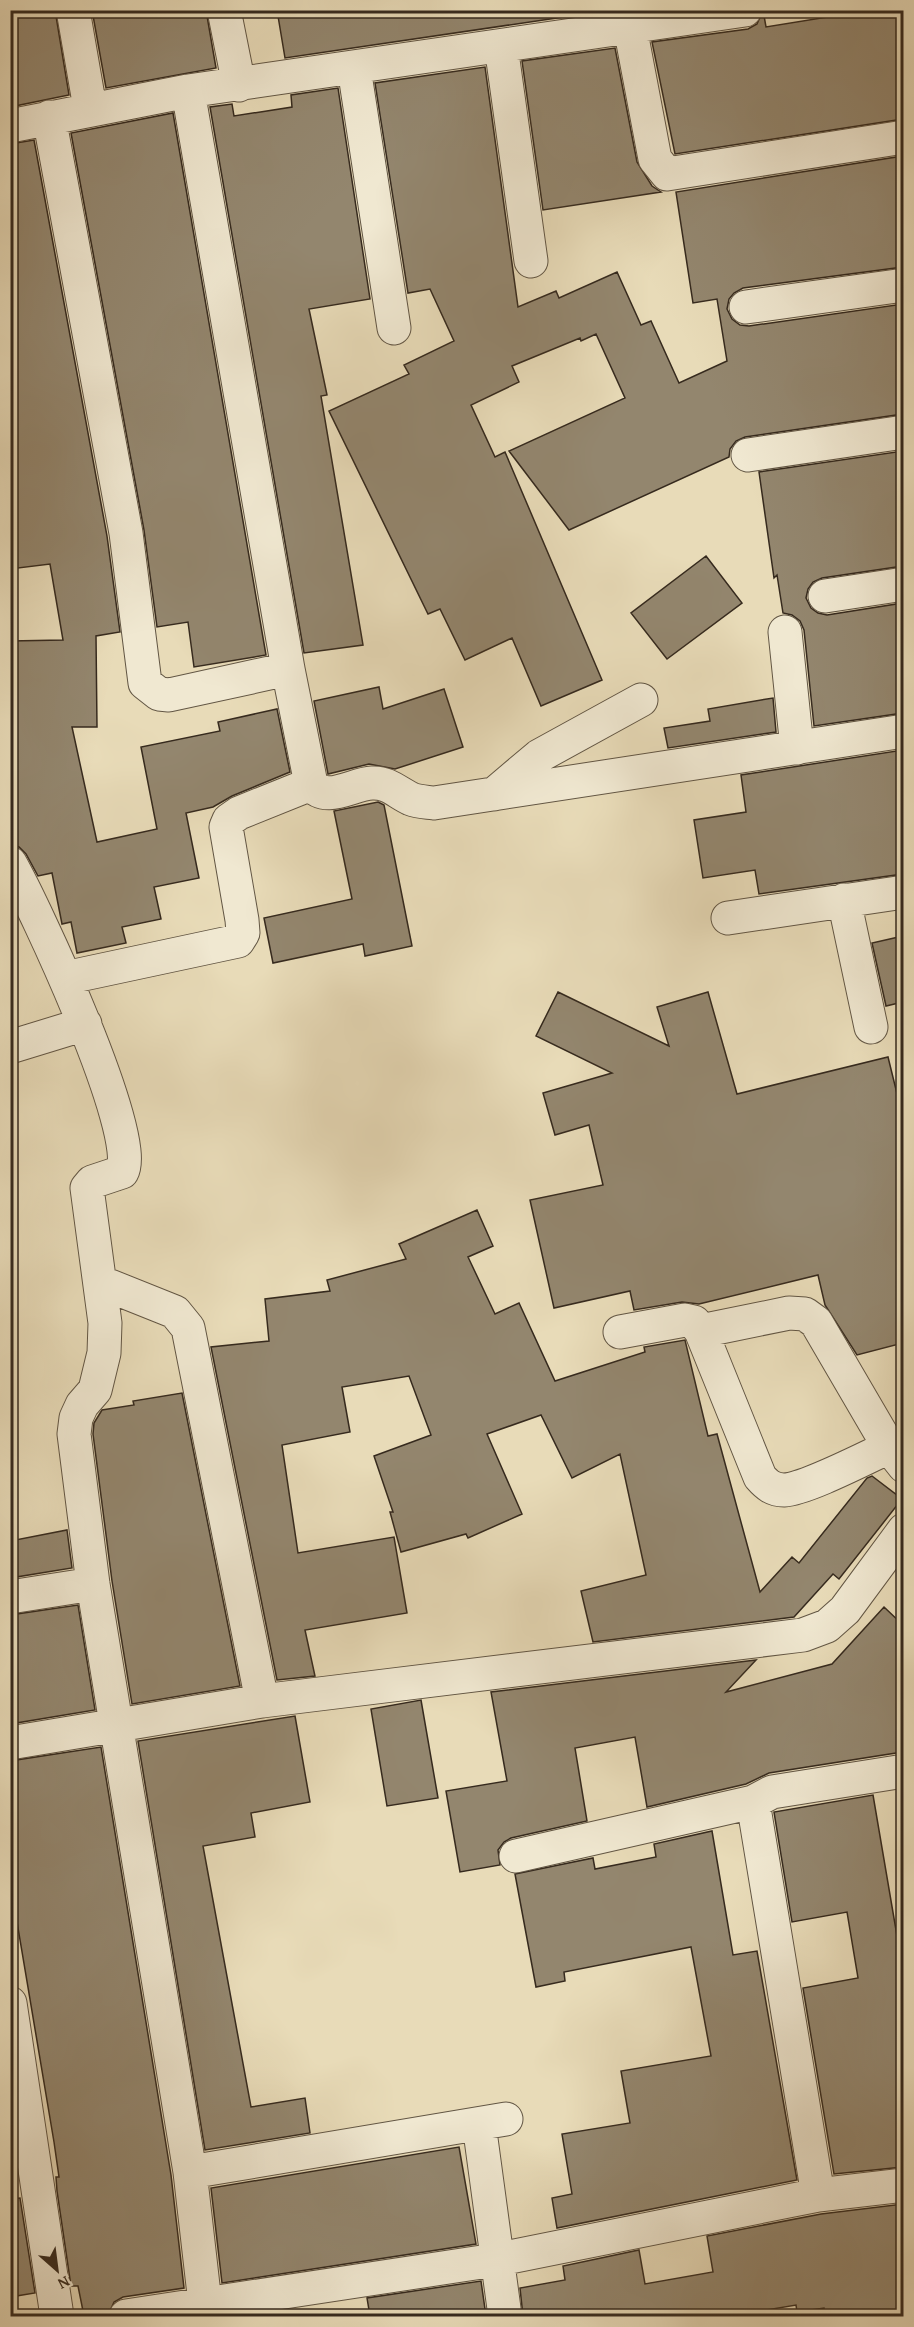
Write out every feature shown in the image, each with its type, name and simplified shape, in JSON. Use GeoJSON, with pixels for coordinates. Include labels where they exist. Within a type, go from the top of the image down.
{"type":"FeatureCollection","features":[{"type":"Feature","properties":{"kind":"street"},"geometry":{"type":"LineString","coordinates":[[74,10],[90,108]]}},
{"type":"Feature","properties":{"kind":"street"},"geometry":{"type":"LineString","coordinates":[[224,10],[239,86]]}},
{"type":"Feature","properties":{"kind":"street"},"geometry":{"type":"LineString","coordinates":[[10,126],[90,108],[188,91],[239,86],[630,27],[707,13],[745,10]]}},
{"type":"Feature","properties":{"kind":"street"},"geometry":{"type":"LineString","coordinates":[[630,27],[654,159],[667,174],[903,136]]}},
{"type":"Feature","properties":{"kind":"street"},"geometry":{"type":"LineString","coordinates":[[501,46],[531,261]]}},
{"type":"Feature","properties":{"kind":"street"},"geometry":{"type":"LineString","coordinates":[[354,68],[394,328]]}},
{"type":"Feature","properties":{"kind":"street"},"geometry":{"type":"LineString","coordinates":[[188,91],[288,669],[311,784],[316,791],[325,794],[373,783],[392,787],[413,800],[434,803],[903,731]]}},
{"type":"Feature","properties":{"kind":"street"},"geometry":{"type":"LineString","coordinates":[[49,117],[126,533],[145,683],[159,694],[169,695],[288,669]]}},
{"type":"Feature","properties":{"kind":"street"},"geometry":{"type":"LineString","coordinates":[[746,307],[903,285]]}},
{"type":"Feature","properties":{"kind":"street"},"geometry":{"type":"LineString","coordinates":[[748,455],[903,432]]}},
{"type":"Feature","properties":{"kind":"street"},"geometry":{"type":"LineString","coordinates":[[825,596],[903,584]]}},
{"type":"Feature","properties":{"kind":"street"},"geometry":{"type":"LineString","coordinates":[[785,632],[797,748]]}},
{"type":"Feature","properties":{"kind":"street"},"geometry":{"type":"LineString","coordinates":[[494,794],[539,756],[641,700]]}},
{"type":"Feature","properties":{"kind":"street"},"geometry":{"type":"LineString","coordinates":[[64,978],[238,941],[243,933],[243,920],[226,828],[229,820],[239,813],[311,784]]}},
{"type":"Feature","properties":{"kind":"street"},"geometry":{"type":"LineString","coordinates":[[10,863],[85,1024],[125,1144],[124,1169],[92,1182],[87,1188],[105,1323],[104,1353],[95,1390],[82,1405],[76,1418],[74,1434],[93,1584],[190,2172],[205,2303]]}},
{"type":"Feature","properties":{"kind":"street"},"geometry":{"type":"LineString","coordinates":[[728,918],[903,892]]}},
{"type":"Feature","properties":{"kind":"street"},"geometry":{"type":"LineString","coordinates":[[844,900],[871,1027]]}},
{"type":"Feature","properties":{"kind":"street"},"geometry":{"type":"LineString","coordinates":[[10,1047],[85,1024]]}},
{"type":"Feature","properties":{"kind":"street"},"geometry":{"type":"LineString","coordinates":[[100,1282],[175,1312],[188,1328],[262,1701]]}},
{"type":"Feature","properties":{"kind":"street"},"geometry":{"type":"LineString","coordinates":[[620,1332],[685,1320],[694,1322],[701,1331],[760,1478],[770,1488],[785,1490],[839,1470],[896,1456],[816,1322],[805,1314],[789,1313],[701,1331]]}},
{"type":"Feature","properties":{"kind":"street"},"geometry":{"type":"LineString","coordinates":[[10,1743],[262,1701],[803,1635],[827,1626],[845,1610],[903,1530]]}},
{"type":"Feature","properties":{"kind":"street"},"geometry":{"type":"LineString","coordinates":[[10,1597],[93,1584]]}},
{"type":"Feature","properties":{"kind":"street"},"geometry":{"type":"LineString","coordinates":[[516,1856],[753,1802],[772,1792],[903,1771]]}},
{"type":"Feature","properties":{"kind":"street"},"geometry":{"type":"LineString","coordinates":[[753,1802],[818,2195]]}},
{"type":"Feature","properties":{"kind":"street"},"geometry":{"type":"LineString","coordinates":[[10,2003],[57,2316]]}},
{"type":"Feature","properties":{"kind":"street"},"geometry":{"type":"LineString","coordinates":[[190,2172],[493,2121],[495,2260],[505,2316]]}},
{"type":"Feature","properties":{"kind":"street"},"geometry":{"type":"LineString","coordinates":[[126,2316],[495,2260],[818,2195],[903,2185]]}},
{"type":"Feature","properties":{"kind":"building"},"geometry":{"type":"Polygon","coordinates":[[[10,10],[55,10],[69,95],[10,107],[10,10]]]}},
{"type":"Feature","properties":{"kind":"building"},"geometry":{"type":"Polygon","coordinates":[[[92,10],[206,10],[216,68],[106,88],[92,10]]]}},
{"type":"Feature","properties":{"kind":"building"},"geometry":{"type":"Polygon","coordinates":[[[277,10],[611,10],[285,58],[277,10]]]}},
{"type":"Feature","properties":{"kind":"building"},"geometry":{"type":"Polygon","coordinates":[[[763,10],[766,27],[871,10],[903,10],[903,119],[675,154],[652,42],[748,29],[757,24],[763,10]]]}},
{"type":"Feature","properties":{"kind":"building"},"geometry":{"type":"Polygon","coordinates":[[[615,48],[637,162],[652,186],[661,192],[543,210],[522,61],[615,48]]]}},
{"type":"Feature","properties":{"kind":"building"},"geometry":{"type":"Polygon","coordinates":[[[485,67],[518,307],[556,291],[559,298],[617,272],[641,325],[651,321],[679,383],[727,361],[717,299],[693,303],[676,192],[903,156],[903,267],[743,288],[729,299],[727,309],[732,319],[740,325],[749,326],[903,304],[903,414],[745,437],[736,441],[730,449],[729,457],[569,530],[509,451],[625,398],[596,334],[581,341],[580,338],[512,366],[519,382],[471,405],[495,457],[505,452],[602,680],[541,706],[512,638],[465,660],[440,609],[428,614],[329,411],[409,374],[404,365],[454,341],[430,289],[408,293],[375,83],[485,67]]]}},
{"type":"Feature","properties":{"kind":"building"},"geometry":{"type":"Polygon","coordinates":[[[338,88],[370,299],[309,309],[327,395],[321,396],[363,645],[304,653],[210,107],[232,104],[234,116],[292,107],[291,95],[338,88]]]}},
{"type":"Feature","properties":{"kind":"building"},"geometry":{"type":"Polygon","coordinates":[[[173,113],[266,655],[194,667],[188,622],[157,627],[144,530],[71,133],[173,113]]]}},
{"type":"Feature","properties":{"kind":"building"},"geometry":{"type":"Polygon","coordinates":[[[34,140],[107,536],[120,632],[96,636],[97,727],[72,727],[97,842],[157,829],[141,747],[220,731],[218,722],[277,709],[290,772],[232,796],[213,807],[186,813],[199,878],[154,887],[161,919],[122,927],[126,943],[77,953],[71,922],[62,924],[52,873],[38,876],[26,854],[19,847],[10,844],[10,641],[63,640],[50,564],[10,569],[10,144],[34,140]]]}},
{"type":"Feature","properties":{"kind":"building"},"geometry":{"type":"Polygon","coordinates":[[[903,451],[903,566],[822,578],[813,582],[806,598],[811,608],[827,615],[903,603],[903,713],[814,726],[804,630],[800,621],[792,615],[783,613],[777,575],[774,578],[759,472],[903,451]]]}},
{"type":"Feature","properties":{"kind":"building"},"geometry":{"type":"Polygon","coordinates":[[[706,556],[742,603],[667,659],[631,613],[706,556]]]}},
{"type":"Feature","properties":{"kind":"building"},"geometry":{"type":"Polygon","coordinates":[[[379,687],[383,709],[444,689],[463,747],[395,769],[369,764],[328,774],[314,701],[379,687]]]}},
{"type":"Feature","properties":{"kind":"building"},"geometry":{"type":"Polygon","coordinates":[[[773,698],[776,732],[668,748],[664,728],[710,721],[708,709],[773,698]]]}},
{"type":"Feature","properties":{"kind":"building"},"geometry":{"type":"Polygon","coordinates":[[[903,750],[903,874],[759,894],[755,870],[703,878],[694,820],[746,812],[741,775],[903,750]]]}},
{"type":"Feature","properties":{"kind":"building"},"geometry":{"type":"Polygon","coordinates":[[[378,802],[384,805],[412,946],[365,956],[363,944],[273,963],[264,918],[352,899],[334,811],[378,802]]]}},
{"type":"Feature","properties":{"kind":"building"},"geometry":{"type":"Polygon","coordinates":[[[903,936],[903,1002],[886,1006],[872,943],[903,936]]]}},
{"type":"Feature","properties":{"kind":"building"},"geometry":{"type":"Polygon","coordinates":[[[558,992],[669,1046],[657,1007],[708,992],[737,1094],[888,1057],[903,1118],[903,1343],[857,1355],[825,1305],[818,1275],[699,1304],[682,1302],[634,1310],[630,1291],[554,1308],[530,1200],[603,1185],[589,1125],[555,1135],[543,1093],[612,1073],[536,1036],[558,992]]]}},
{"type":"Feature","properties":{"kind":"building"},"geometry":{"type":"Polygon","coordinates":[[[477,1210],[493,1246],[468,1257],[495,1314],[519,1303],[555,1381],[645,1352],[644,1347],[685,1340],[708,1436],[717,1434],[760,1592],[792,1557],[799,1563],[867,1478],[872,1476],[902,1499],[839,1579],[833,1574],[794,1617],[593,1642],[581,1591],[646,1575],[620,1454],[572,1478],[541,1415],[487,1434],[522,1514],[468,1538],[466,1534],[401,1552],[390,1512],[393,1512],[374,1456],[431,1435],[409,1376],[342,1387],[350,1432],[282,1445],[298,1553],[394,1537],[407,1613],[305,1630],[315,1676],[277,1680],[211,1347],[269,1341],[265,1299],[330,1291],[327,1280],[406,1259],[399,1244],[477,1210]]]}},
{"type":"Feature","properties":{"kind":"building"},"geometry":{"type":"Polygon","coordinates":[[[182,1393],[240,1686],[132,1704],[112,1581],[93,1434],[94,1423],[102,1410],[134,1405],[133,1401],[182,1393]]]}},
{"type":"Feature","properties":{"kind":"building"},"geometry":{"type":"Polygon","coordinates":[[[67,1530],[72,1568],[10,1578],[10,1541],[67,1530]]]}},
{"type":"Feature","properties":{"kind":"building"},"geometry":{"type":"Polygon","coordinates":[[[78,1605],[95,1710],[10,1724],[10,1615],[78,1605]]]}},
{"type":"Feature","properties":{"kind":"building"},"geometry":{"type":"Polygon","coordinates":[[[884,1607],[903,1625],[903,1744],[896,1753],[769,1773],[746,1784],[647,1807],[635,1737],[575,1748],[587,1821],[511,1838],[504,1842],[498,1850],[500,1865],[460,1872],[446,1791],[507,1781],[491,1692],[756,1660],[726,1692],[832,1664],[884,1607]]]}},
{"type":"Feature","properties":{"kind":"building"},"geometry":{"type":"Polygon","coordinates":[[[421,1700],[438,1798],[387,1806],[371,1709],[421,1700]]]}},
{"type":"Feature","properties":{"kind":"building"},"geometry":{"type":"Polygon","coordinates":[[[295,1716],[310,1802],[251,1813],[255,1837],[203,1846],[251,2107],[305,2098],[310,2133],[205,2150],[138,1741],[295,1716]]]}},
{"type":"Feature","properties":{"kind":"building"},"geometry":{"type":"Polygon","coordinates":[[[101,1747],[171,2175],[184,2288],[123,2297],[114,2302],[108,2316],[84,2316],[78,2286],[71,2286],[57,2191],[56,2177],[59,2177],[54,2142],[17,1922],[10,1924],[10,1761],[101,1747]]]}},
{"type":"Feature","properties":{"kind":"building"},"geometry":{"type":"Polygon","coordinates":[[[873,1795],[903,1971],[903,2167],[834,2174],[803,1988],[858,1978],[847,1912],[792,1922],[774,1812],[873,1795]]]}},
{"type":"Feature","properties":{"kind":"building"},"geometry":{"type":"Polygon","coordinates":[[[712,1831],[733,1955],[757,1951],[797,2180],[557,2228],[552,2198],[572,2194],[562,2134],[630,2123],[621,2071],[711,2056],[691,1947],[564,1972],[565,1981],[536,1987],[515,1874],[593,1858],[595,1869],[656,1857],[654,1844],[712,1831]]]}},
{"type":"Feature","properties":{"kind":"building"},"geometry":{"type":"Polygon","coordinates":[[[459,2147],[476,2244],[222,2283],[211,2188],[459,2147]]]}},
{"type":"Feature","properties":{"kind":"building"},"geometry":{"type":"Polygon","coordinates":[[[20,2198],[35,2293],[10,2297],[10,2199],[20,2198]]]}},
{"type":"Feature","properties":{"kind":"building"},"geometry":{"type":"Polygon","coordinates":[[[903,2204],[903,2316],[825,2316],[824,2308],[797,2312],[796,2305],[730,2316],[523,2316],[520,2288],[565,2280],[563,2266],[639,2250],[645,2284],[713,2272],[707,2236],[821,2214],[903,2204]]]}},
{"type":"Feature","properties":{"kind":"building"},"geometry":{"type":"Polygon","coordinates":[[[481,2281],[486,2316],[370,2316],[367,2298],[481,2281]]]}}]}
